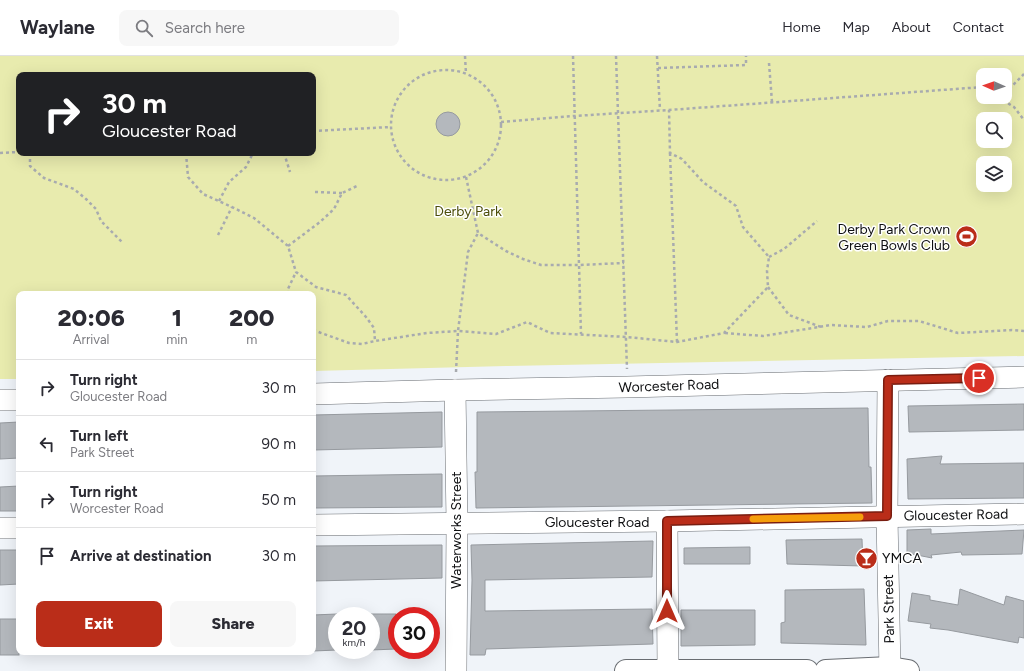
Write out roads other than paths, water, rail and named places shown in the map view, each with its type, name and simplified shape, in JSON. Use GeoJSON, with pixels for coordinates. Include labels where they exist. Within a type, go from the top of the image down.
{"type":"FeatureCollection","features":[{"type":"Feature","properties":{"kind":"main road"},"geometry":{"type":"LineString","coordinates":[[826,671],[896,670]]}},
{"type":"Feature","properties":{"kind":"main road"},"geometry":{"type":"LineString","coordinates":[[626,671],[807,671]]}},
{"type":"Feature","properties":{"kind":"street","name":"Worcester Road"},"geometry":{"type":"LineString","coordinates":[[316,394],[1024,377]]}},
{"type":"Feature","properties":{"kind":"street","name":"Park Street"},"geometry":{"type":"LineString","coordinates":[[888,380],[887,516],[896,670]]}},
{"type":"Feature","properties":{"kind":"street","name":"Waterworks Street"},"geometry":{"type":"LineString","coordinates":[[455,390],[457,523],[456,671]]}},
{"type":"Feature","properties":{"kind":"street"},"geometry":{"type":"LineString","coordinates":[[0,400],[16,400]]}},
{"type":"Feature","properties":{"kind":"street","name":"Gloucester Road"},"geometry":{"type":"LineString","coordinates":[[316,525],[667,521],[1024,514]]}},
{"type":"Feature","properties":{"kind":"street"},"geometry":{"type":"LineString","coordinates":[[667,521],[668,671]]}},
{"type":"Feature","properties":{"kind":"street"},"geometry":{"type":"LineString","coordinates":[[0,528],[16,528]]}},
{"type":"Feature","properties":{"kind":"place","name":"Derby Park Crown Green Bowls Club"},"geometry":{"type":"Point","coordinates":[966,237]}},
{"type":"Feature","properties":{"kind":"place","name":"YMCA"},"geometry":{"type":"Point","coordinates":[867,558]}},
{"type":"Feature","properties":{"kind":"park label","name":"Derby Park"},"geometry":{"type":"Point","coordinates":[468,211]}}]}
